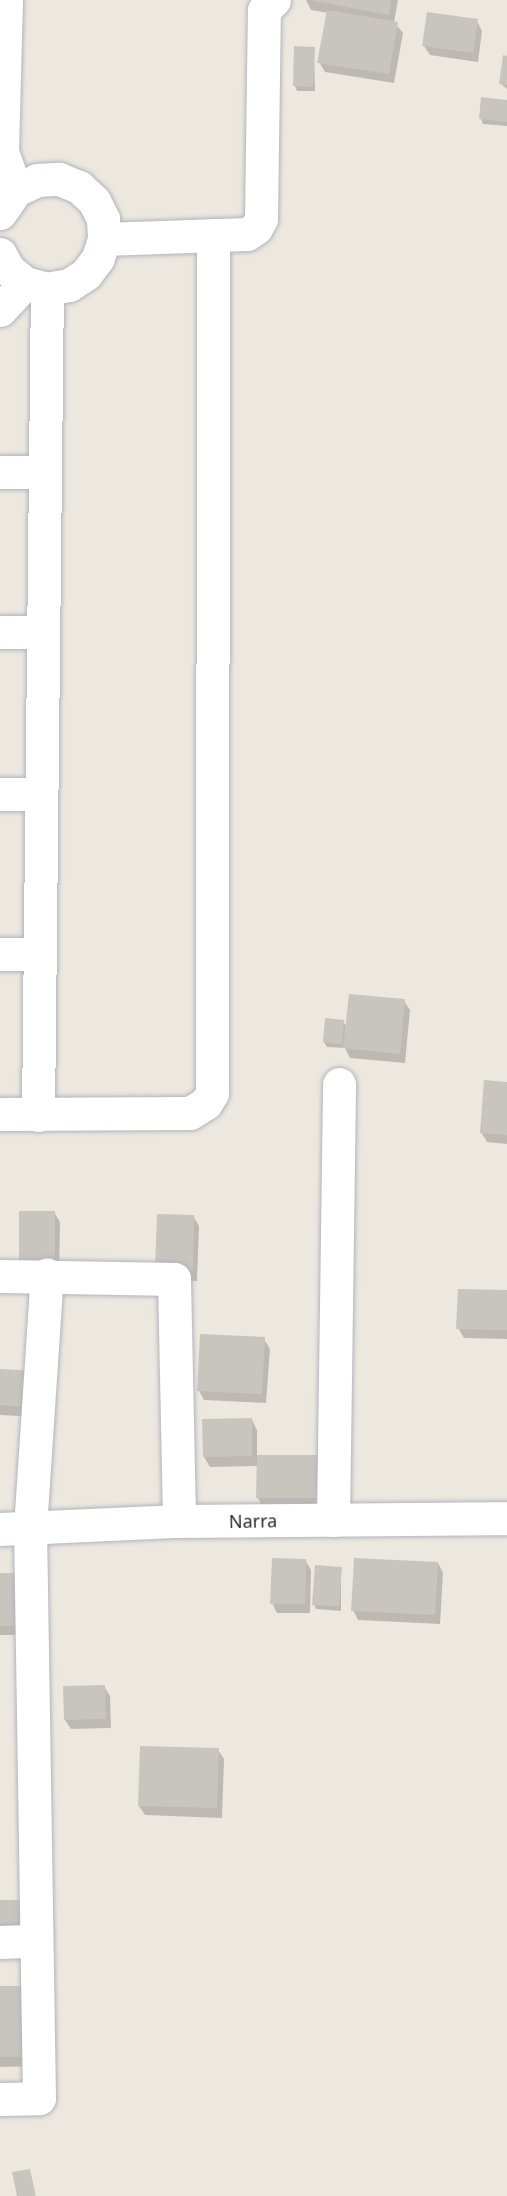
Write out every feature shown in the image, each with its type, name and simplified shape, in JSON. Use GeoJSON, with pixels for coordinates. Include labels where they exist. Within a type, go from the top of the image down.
{"type":"FeatureCollection","features":[{"type":"Feature","properties":{"kind":"street"},"geometry":{"type":"LineString","coordinates":[[0,310],[36,286],[69,285],[86,274],[98,258],[104,239],[103,219],[94,201],[79,187],[59,179],[37,180],[8,201],[1,152],[6,0]]}},
{"type":"Feature","properties":{"kind":"street"},"geometry":{"type":"LineString","coordinates":[[104,239],[247,234],[261,219],[264,10],[274,0]]}},
{"type":"Feature","properties":{"kind":"street"},"geometry":{"type":"LineString","coordinates":[[0,1114],[190,1113],[206,1103],[212,1093],[213,235]]}},
{"type":"Feature","properties":{"kind":"street"},"geometry":{"type":"LineString","coordinates":[[0,254],[8,269],[36,286]]}},
{"type":"Feature","properties":{"kind":"street"},"geometry":{"type":"LineString","coordinates":[[36,286],[45,472],[38,1114]]}},
{"type":"Feature","properties":{"kind":"street"},"geometry":{"type":"LineString","coordinates":[[0,472],[45,472]]}},
{"type":"Feature","properties":{"kind":"street"},"geometry":{"type":"LineString","coordinates":[[0,632],[43,632]]}},
{"type":"Feature","properties":{"kind":"street"},"geometry":{"type":"LineString","coordinates":[[0,794],[41,794]]}},
{"type":"Feature","properties":{"kind":"street"},"geometry":{"type":"LineString","coordinates":[[0,954],[40,954]]}},
{"type":"Feature","properties":{"kind":"street"},"geometry":{"type":"LineString","coordinates":[[333,1520],[339,1084]]}},
{"type":"Feature","properties":{"kind":"street"},"geometry":{"type":"LineString","coordinates":[[0,1276],[47,1275],[174,1279],[179,1521]]}},
{"type":"Feature","properties":{"kind":"street"},"geometry":{"type":"LineString","coordinates":[[0,2099],[39,2098],[15,1529],[47,1275]]}},
{"type":"Feature","properties":{"kind":"street","name":"Narra"},"geometry":{"type":"LineString","coordinates":[[15,1529],[179,1521],[507,1518]]}},
{"type":"Feature","properties":{"kind":"street"},"geometry":{"type":"LineString","coordinates":[[0,1942],[34,1941]]}},
{"type":"Feature","properties":{"kind":"building"},"geometry":{"type":"Polygon","coordinates":[[[310,0],[391,0],[389,15],[310,0]]]}},
{"type":"Feature","properties":{"kind":"building"},"geometry":{"type":"Polygon","coordinates":[[[327,10],[398,22],[389,74],[317,63],[327,10]]]}},
{"type":"Feature","properties":{"kind":"building"},"geometry":{"type":"Polygon","coordinates":[[[427,12],[478,19],[473,53],[422,46],[427,12]]]}},
{"type":"Feature","properties":{"kind":"building"},"geometry":{"type":"Polygon","coordinates":[[[294,46],[315,47],[313,87],[293,86],[294,46]]]}},
{"type":"Feature","properties":{"kind":"building"},"geometry":{"type":"Polygon","coordinates":[[[503,55],[507,56],[507,85],[499,84],[503,55]]]}},
{"type":"Feature","properties":{"kind":"building"},"geometry":{"type":"Polygon","coordinates":[[[481,97],[507,100],[507,122],[479,119],[481,97]]]}},
{"type":"Feature","properties":{"kind":"building"},"geometry":{"type":"Polygon","coordinates":[[[349,994],[405,999],[400,1054],[343,1048],[349,994]]]}},
{"type":"Feature","properties":{"kind":"building"},"geometry":{"type":"Polygon","coordinates":[[[325,1018],[344,1020],[342,1044],[323,1042],[325,1018]]]}},
{"type":"Feature","properties":{"kind":"building"},"geometry":{"type":"Polygon","coordinates":[[[484,1080],[507,1082],[507,1135],[480,1133],[484,1080]]]}},
{"type":"Feature","properties":{"kind":"building"},"geometry":{"type":"Polygon","coordinates":[[[19,1211],[55,1211],[55,1273],[19,1273],[19,1211]]]}},
{"type":"Feature","properties":{"kind":"building"},"geometry":{"type":"Polygon","coordinates":[[[157,1214],[194,1215],[193,1271],[155,1270],[157,1214]]]}},
{"type":"Feature","properties":{"kind":"building"},"geometry":{"type":"Polygon","coordinates":[[[458,1289],[507,1290],[507,1330],[456,1329],[458,1289]]]}},
{"type":"Feature","properties":{"kind":"building"},"geometry":{"type":"Polygon","coordinates":[[[200,1334],[265,1337],[262,1394],[197,1391],[200,1334]]]}},
{"type":"Feature","properties":{"kind":"building"},"geometry":{"type":"Polygon","coordinates":[[[0,1369],[36,1371],[34,1408],[0,1405],[0,1369]]]}},
{"type":"Feature","properties":{"kind":"building"},"geometry":{"type":"Polygon","coordinates":[[[252,1418],[252,1456],[203,1457],[202,1419],[252,1418]]]}},
{"type":"Feature","properties":{"kind":"building"},"geometry":{"type":"Polygon","coordinates":[[[257,1455],[318,1455],[318,1498],[256,1498],[257,1455]]]}},
{"type":"Feature","properties":{"kind":"building"},"geometry":{"type":"Polygon","coordinates":[[[272,1558],[306,1559],[305,1604],[270,1604],[272,1558]]]}},
{"type":"Feature","properties":{"kind":"building"},"geometry":{"type":"Polygon","coordinates":[[[354,1558],[438,1562],[435,1615],[351,1611],[354,1558]]]}},
{"type":"Feature","properties":{"kind":"building"},"geometry":{"type":"Polygon","coordinates":[[[315,1565],[342,1567],[339,1606],[312,1605],[315,1565]]]}},
{"type":"Feature","properties":{"kind":"building"},"geometry":{"type":"Polygon","coordinates":[[[0,1573],[25,1573],[24,1626],[0,1626],[0,1573]]]}},
{"type":"Feature","properties":{"kind":"building"},"geometry":{"type":"Polygon","coordinates":[[[105,1685],[106,1719],[64,1720],[63,1686],[105,1685]]]}},
{"type":"Feature","properties":{"kind":"building"},"geometry":{"type":"Polygon","coordinates":[[[140,1746],[219,1748],[217,1808],[138,1806],[140,1746]]]}},
{"type":"Feature","properties":{"kind":"building"},"geometry":{"type":"Polygon","coordinates":[[[0,1900],[28,1900],[28,1937],[0,1937],[0,1900]]]}},
{"type":"Feature","properties":{"kind":"building"},"geometry":{"type":"Polygon","coordinates":[[[0,1986],[33,1986],[33,2057],[0,2057],[0,1986]]]}},
{"type":"Feature","properties":{"kind":"building"},"geometry":{"type":"Polygon","coordinates":[[[30,2169],[36,2196],[17,2196],[12,2172],[30,2169]]]}}]}
